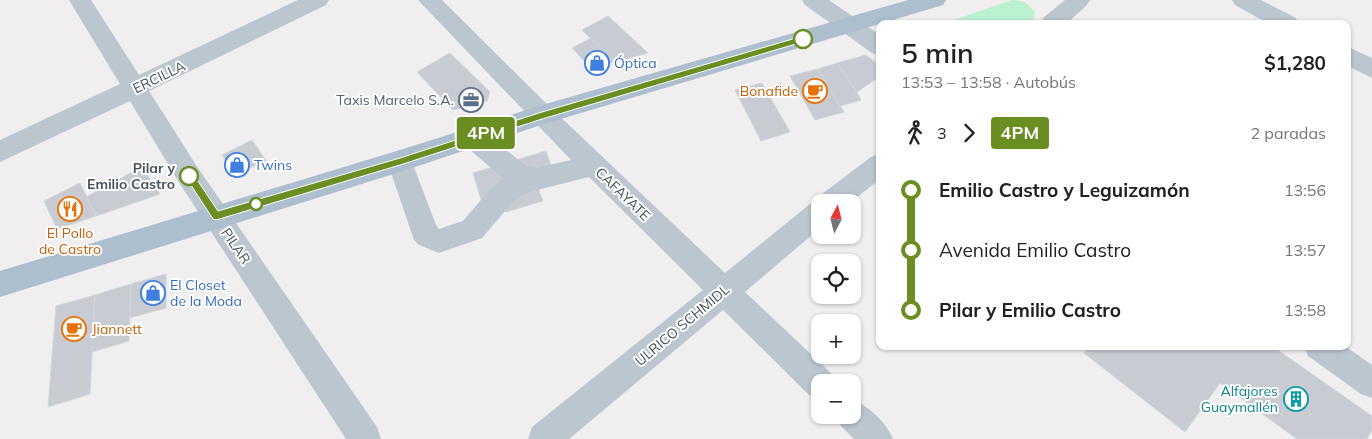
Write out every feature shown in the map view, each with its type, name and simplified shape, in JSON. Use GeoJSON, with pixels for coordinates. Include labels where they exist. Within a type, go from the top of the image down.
{"type":"FeatureCollection","features":[{"type":"Feature","properties":{"kind":"main road"},"geometry":{"type":"LineString","coordinates":[[0,284],[216,216],[400,161],[472,137],[935,0]]}},
{"type":"Feature","properties":{"kind":"street","name":"PILAR"},"geometry":{"type":"LineString","coordinates":[[80,0],[216,216],[366,439]]}},
{"type":"Feature","properties":{"kind":"street","name":"ERCILLA"},"geometry":{"type":"LineString","coordinates":[[0,152],[318,0]]}},
{"type":"Feature","properties":{"kind":"street","name":"CAFAYATE"},"geometry":{"type":"LineString","coordinates":[[429,0],[542,116],[811,375]]}},
{"type":"Feature","properties":{"kind":"street"},"geometry":{"type":"LineString","coordinates":[[814,0],[876,44]]}},
{"type":"Feature","properties":{"kind":"street"},"geometry":{"type":"LineString","coordinates":[[1056,20],[1079,0]]}},
{"type":"Feature","properties":{"kind":"street"},"geometry":{"type":"LineString","coordinates":[[1243,0],[1280,20]]}},
{"type":"Feature","properties":{"kind":"street"},"geometry":{"type":"LineString","coordinates":[[1351,58],[1372,69]]}},
{"type":"Feature","properties":{"kind":"street"},"geometry":{"type":"LineString","coordinates":[[472,137],[519,176],[536,179]]}},
{"type":"Feature","properties":{"kind":"street"},"geometry":{"type":"LineString","coordinates":[[400,161],[424,232],[429,237],[439,241],[472,230],[502,195],[516,185],[593,165]]}},
{"type":"Feature","properties":{"kind":"street"},"geometry":{"type":"LineString","coordinates":[[842,194],[876,167]]}},
{"type":"Feature","properties":{"kind":"street","name":"ULRICO SCHMIDL"},"geometry":{"type":"LineString","coordinates":[[544,439],[811,219]]}},
{"type":"Feature","properties":{"kind":"street"},"geometry":{"type":"LineString","coordinates":[[1325,350],[1372,382]]}},
{"type":"Feature","properties":{"kind":"street"},"geometry":{"type":"LineString","coordinates":[[861,424],[877,439]]}},
{"type":"Feature","properties":{"kind":"green space"},"geometry":{"type":"Polygon","coordinates":[[[1012,0],[1025,2],[1035,12],[1033,20],[954,20],[1012,0]]]}},
{"type":"Feature","properties":{"kind":"building"},"geometry":{"type":"Polygon","coordinates":[[[608,16],[648,53],[615,62],[582,30],[608,16]]]}},
{"type":"Feature","properties":{"kind":"building"},"geometry":{"type":"Polygon","coordinates":[[[591,38],[615,62],[591,68],[572,48],[591,38]]]}},
{"type":"Feature","properties":{"kind":"building"},"geometry":{"type":"Polygon","coordinates":[[[450,53],[490,92],[487,101],[453,110],[417,72],[450,53]]]}},
{"type":"Feature","properties":{"kind":"building"},"geometry":{"type":"Polygon","coordinates":[[[866,55],[876,63],[876,79],[857,92],[837,63],[866,55]]]}},
{"type":"Feature","properties":{"kind":"building"},"geometry":{"type":"Polygon","coordinates":[[[837,63],[861,100],[840,106],[818,69],[837,63]]]}},
{"type":"Feature","properties":{"kind":"building","name":"Bonafide"},"geometry":{"type":"Polygon","coordinates":[[[818,69],[844,112],[815,120],[790,76],[818,69]]]}},
{"type":"Feature","properties":{"kind":"building"},"geometry":{"type":"Polygon","coordinates":[[[762,83],[790,132],[761,141],[735,90],[762,83]]]}},
{"type":"Feature","properties":{"kind":"building"},"geometry":{"type":"Polygon","coordinates":[[[252,140],[267,162],[243,170],[231,170],[222,155],[252,140]]]}},
{"type":"Feature","properties":{"kind":"building"},"geometry":{"type":"Polygon","coordinates":[[[546,151],[557,182],[538,188],[543,201],[506,212],[501,197],[482,203],[473,173],[546,151]]]}},
{"type":"Feature","properties":{"kind":"building"},"geometry":{"type":"Polygon","coordinates":[[[142,167],[160,194],[96,216],[86,197],[142,167]]]}},
{"type":"Feature","properties":{"kind":"building","name":"El Pollo de Castro"},"geometry":{"type":"Polygon","coordinates":[[[80,183],[96,216],[57,229],[44,201],[80,183]]]}},
{"type":"Feature","properties":{"kind":"building"},"geometry":{"type":"Polygon","coordinates":[[[166,274],[166,308],[129,318],[131,284],[166,274]]]}},
{"type":"Feature","properties":{"kind":"building"},"geometry":{"type":"Polygon","coordinates":[[[131,284],[129,341],[92,352],[95,295],[131,284]]]}},
{"type":"Feature","properties":{"kind":"building","name":"Jiannett"},"geometry":{"type":"Polygon","coordinates":[[[95,295],[90,394],[48,407],[56,306],[95,295]]]}},
{"type":"Feature","properties":{"kind":"building","name":"Alfajores Guaymallén"},"geometry":{"type":"Polygon","coordinates":[[[1087,350],[1278,350],[1372,416],[1372,430],[1367,439],[1297,439],[1220,383],[1185,432],[1084,353],[1087,350]]]}},
{"type":"Feature","properties":{"kind":"bus line","name":"4PM"},"geometry":{"type":"LineString","coordinates":[[189,176],[216,216],[400,161],[472,137],[803,39]]}},
{"type":"Feature","properties":{"kind":"place","name":"Óptica"},"geometry":{"type":"Point","coordinates":[597,63]}},
{"type":"Feature","properties":{"kind":"place","name":"Bonafide"},"geometry":{"type":"Point","coordinates":[815,91]}},
{"type":"Feature","properties":{"kind":"place","name":"Taxis Marcelo S.A."},"geometry":{"type":"Point","coordinates":[471,100]}},
{"type":"Feature","properties":{"kind":"place","name":"Twins"},"geometry":{"type":"Point","coordinates":[237,165]}},
{"type":"Feature","properties":{"kind":"place","name":"Pilar y Emilio Castro"},"geometry":{"type":"Point","coordinates":[189,176]}},
{"type":"Feature","properties":{"kind":"place","name":"El Pollo de Castro"},"geometry":{"type":"Point","coordinates":[70,209]}},
{"type":"Feature","properties":{"kind":"place","name":"El Closet de la Moda"},"geometry":{"type":"Point","coordinates":[153,293]}},
{"type":"Feature","properties":{"kind":"place","name":"Jiannett"},"geometry":{"type":"Point","coordinates":[74,329]}},
{"type":"Feature","properties":{"kind":"place","name":"Alfajores Guaymallén"},"geometry":{"type":"Point","coordinates":[1296,399]}}]}
